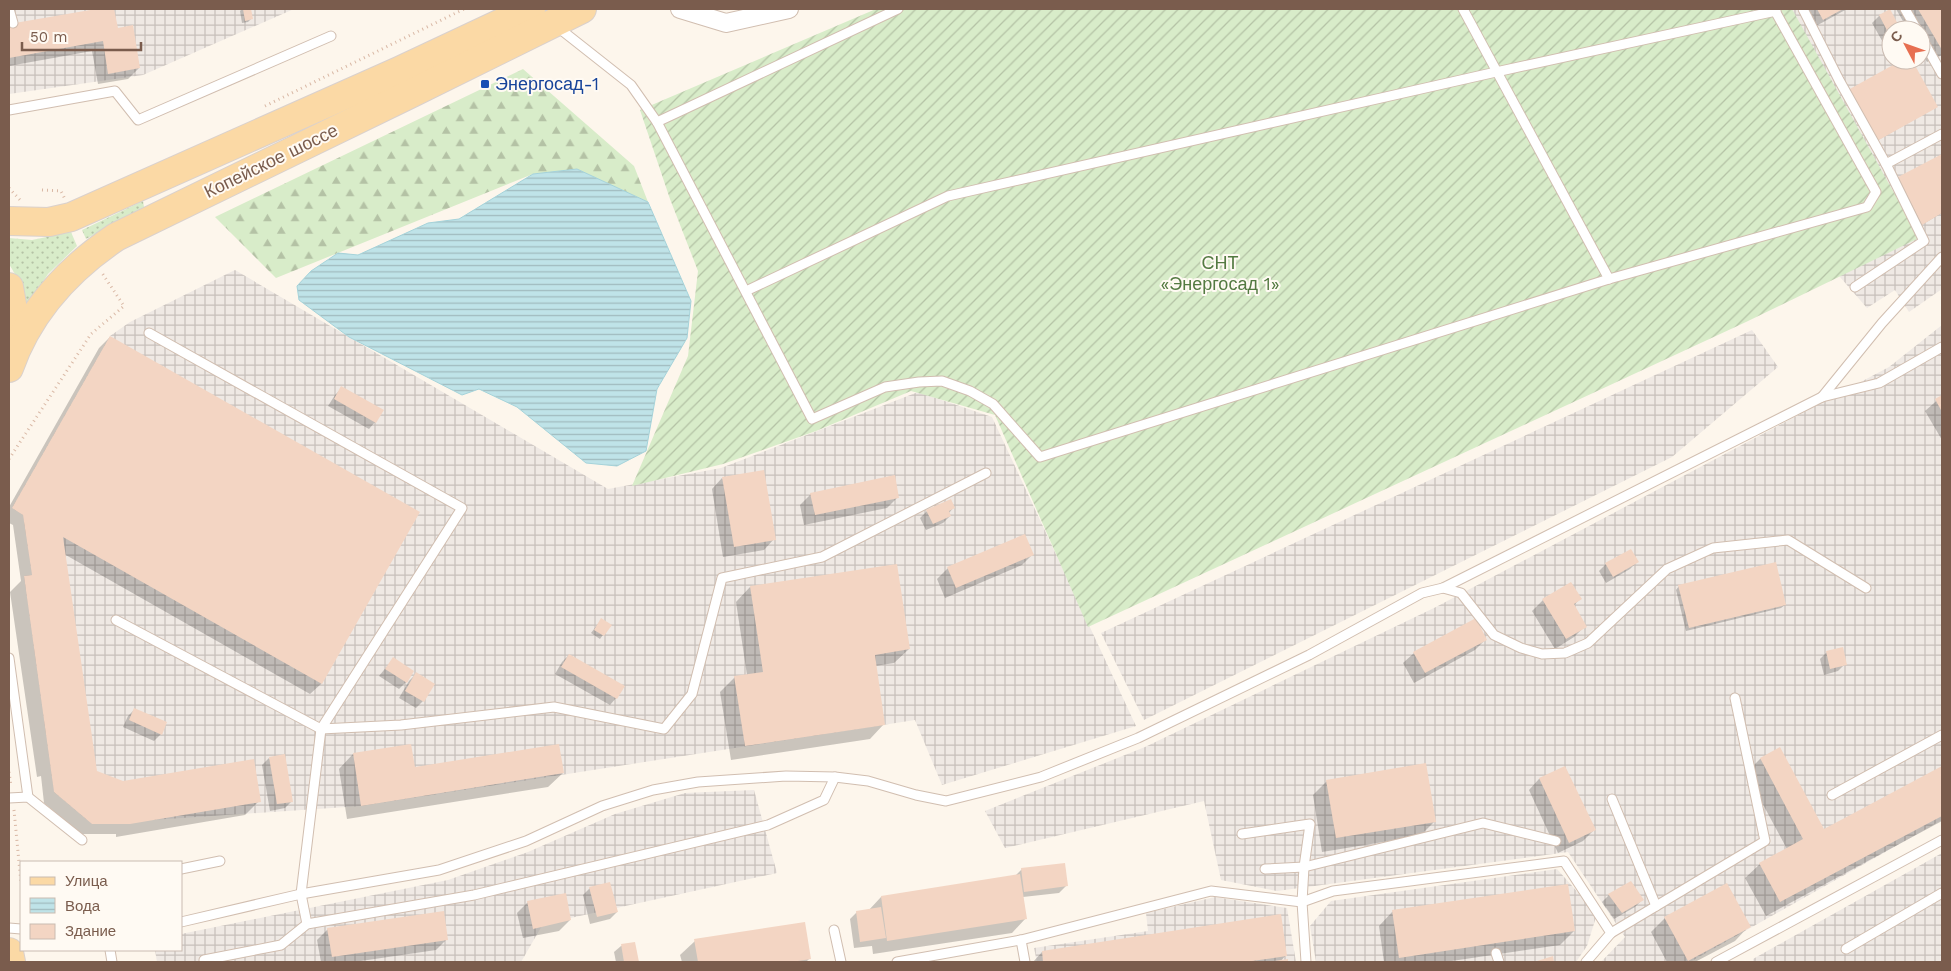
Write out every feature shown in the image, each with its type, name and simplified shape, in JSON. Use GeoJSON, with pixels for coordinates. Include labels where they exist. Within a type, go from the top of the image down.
{"type":"FeatureCollection","features":[{"type":"Feature","properties":{"kind":"main road","name":"Копейское шоссе"},"geometry":{"type":"LineString","coordinates":[[9,221],[49,222],[71,217],[400,71],[542,16],[582,9]]}},
{"type":"Feature","properties":{"kind":"main road","name":"Копейское шоссе"},"geometry":{"type":"LineString","coordinates":[[10,365],[32,320],[65,276],[89,255],[116,237],[410,94],[542,16]]}},
{"type":"Feature","properties":{"kind":"main road"},"geometry":{"type":"LineString","coordinates":[[9,287],[15,321],[10,365]]}},
{"type":"Feature","properties":{"kind":"main road"},"geometry":{"type":"LineString","coordinates":[[9,952],[11,962]]}},
{"type":"Feature","properties":{"kind":"street"},"geometry":{"type":"LineString","coordinates":[[680,9],[726,23],[789,9]]}},
{"type":"Feature","properties":{"kind":"lane"},"geometry":{"type":"LineString","coordinates":[[9,9],[13,23]]}},
{"type":"Feature","properties":{"kind":"lane"},"geometry":{"type":"LineString","coordinates":[[657,122],[898,9]]}},
{"type":"Feature","properties":{"kind":"lane"},"geometry":{"type":"LineString","coordinates":[[1463,9],[1609,279]]}},
{"type":"Feature","properties":{"kind":"lane"},"geometry":{"type":"LineString","coordinates":[[1803,9],[1839,80],[1886,164],[1924,241],[1855,287]]}},
{"type":"Feature","properties":{"kind":"lane"},"geometry":{"type":"LineString","coordinates":[[1904,9],[1911,20]]}},
{"type":"Feature","properties":{"kind":"lane"},"geometry":{"type":"LineString","coordinates":[[542,16],[631,85],[657,122],[812,419],[885,387],[942,381],[970,391],[993,404],[1040,457],[1609,279],[1867,207],[1876,192],[1775,10],[948,196],[746,291]]}},
{"type":"Feature","properties":{"kind":"lane"},"geometry":{"type":"LineString","coordinates":[[9,110],[115,91],[138,120],[331,36]]}},
{"type":"Feature","properties":{"kind":"lane"},"geometry":{"type":"LineString","coordinates":[[1931,55],[1942,74]]}},
{"type":"Feature","properties":{"kind":"lane"},"geometry":{"type":"LineString","coordinates":[[1886,164],[1942,134]]}},
{"type":"Feature","properties":{"kind":"lane"},"geometry":{"type":"LineString","coordinates":[[1822,397],[1882,322],[1942,257]]}},
{"type":"Feature","properties":{"kind":"lane"},"geometry":{"type":"LineString","coordinates":[[148,333],[462,508],[321,729],[301,894],[307,924]]}},
{"type":"Feature","properties":{"kind":"lane"},"geometry":{"type":"LineString","coordinates":[[182,922],[301,894],[439,870],[526,841],[602,806],[652,790],[698,782],[786,776],[835,777],[868,781],[916,795],[946,801],[1041,777],[1138,738],[1310,655],[1422,593],[1443,588],[1822,397],[1879,383],[1942,347]]}},
{"type":"Feature","properties":{"kind":"lane"},"geometry":{"type":"LineString","coordinates":[[116,620],[321,729],[401,725],[554,707],[664,729],[692,694],[722,578],[822,557],[986,473]]}},
{"type":"Feature","properties":{"kind":"lane"},"geometry":{"type":"LineString","coordinates":[[1443,588],[1461,593],[1494,635],[1521,648],[1542,654],[1564,653],[1588,643],[1667,569],[1713,548],[1788,540],[1866,588]]}},
{"type":"Feature","properties":{"kind":"lane"},"geometry":{"type":"LineString","coordinates":[[9,658],[28,797]]}},
{"type":"Feature","properties":{"kind":"lane"},"geometry":{"type":"LineString","coordinates":[[1586,962],[1611,933],[1765,841],[1735,698]]}},
{"type":"Feature","properties":{"kind":"lane"},"geometry":{"type":"LineString","coordinates":[[1832,795],[1942,735]]}},
{"type":"Feature","properties":{"kind":"lane"},"geometry":{"type":"LineString","coordinates":[[204,960],[281,946],[307,924],[474,895],[768,825],[824,800],[835,777]]}},
{"type":"Feature","properties":{"kind":"lane"},"geometry":{"type":"LineString","coordinates":[[11,798],[28,797],[82,840]]}},
{"type":"Feature","properties":{"kind":"lane"},"geometry":{"type":"LineString","coordinates":[[1612,799],[1656,906]]}},
{"type":"Feature","properties":{"kind":"lane"},"geometry":{"type":"LineString","coordinates":[[1265,869],[1304,867],[1484,823],[1556,840]]}},
{"type":"Feature","properties":{"kind":"lane"},"geometry":{"type":"LineString","coordinates":[[1242,834],[1310,824],[1304,867],[1302,902],[1306,962]]}},
{"type":"Feature","properties":{"kind":"lane"},"geometry":{"type":"LineString","coordinates":[[1716,962],[1942,840]]}},
{"type":"Feature","properties":{"kind":"lane"},"geometry":{"type":"LineString","coordinates":[[182,869],[220,861]]}},
{"type":"Feature","properties":{"kind":"lane"},"geometry":{"type":"LineString","coordinates":[[897,962],[1021,940],[1212,891],[1302,902],[1333,891],[1564,861],[1611,933]]}},
{"type":"Feature","properties":{"kind":"lane"},"geometry":{"type":"LineString","coordinates":[[1846,949],[1942,893]]}},
{"type":"Feature","properties":{"kind":"lane"},"geometry":{"type":"LineString","coordinates":[[834,930],[842,962]]}},
{"type":"Feature","properties":{"kind":"lane"},"geometry":{"type":"LineString","coordinates":[[1021,940],[1026,962]]}},
{"type":"Feature","properties":{"kind":"path"},"geometry":{"type":"LineString","coordinates":[[42,190],[62,191],[66,202]]}},
{"type":"Feature","properties":{"kind":"path"},"geometry":{"type":"LineString","coordinates":[[9,459],[91,334],[124,306],[99,268]]}},
{"type":"Feature","properties":{"kind":"path"},"geometry":{"type":"LineString","coordinates":[[9,772],[20,874]]}},
{"type":"Feature","properties":{"kind":"shaded area"},"geometry":{"type":"Polygon","coordinates":[[[9,9],[294,9],[143,75],[9,94],[9,9]]]}},
{"type":"Feature","properties":{"kind":"shaded area"},"geometry":{"type":"Polygon","coordinates":[[[1791,9],[1942,9],[1942,289],[1909,312],[1895,290],[1867,308],[1840,277],[1791,9]]]}},
{"type":"Feature","properties":{"kind":"shaded area"},"geometry":{"type":"Polygon","coordinates":[[[235,270],[608,489],[721,468],[918,392],[992,417],[1136,726],[942,785],[915,720],[361,806],[92,824],[54,792],[24,576],[32,575],[23,515],[12,508],[110,336],[130,322],[235,270]]]}},
{"type":"Feature","properties":{"kind":"shaded area"},"geometry":{"type":"Polygon","coordinates":[[[1942,325],[1942,820],[1690,962],[1601,962],[1625,937],[1568,852],[1277,891],[1221,880],[1204,801],[1005,848],[985,811],[1145,747],[1436,607],[1889,367],[1942,325]]]}},
{"type":"Feature","properties":{"kind":"shaded area"},"geometry":{"type":"Polygon","coordinates":[[[1752,330],[1778,367],[1672,457],[1144,720],[1101,633],[1752,330]]]}},
{"type":"Feature","properties":{"kind":"shaded area"},"geometry":{"type":"Polygon","coordinates":[[[754,790],[777,873],[543,924],[521,962],[157,962],[155,951],[182,951],[182,934],[448,880],[528,852],[615,814],[685,793],[754,790]]]}},
{"type":"Feature","properties":{"kind":"shaded area"},"geometry":{"type":"Polygon","coordinates":[[[1942,853],[1942,962],[1753,962],[1753,959],[1942,853]]]}},
{"type":"Feature","properties":{"kind":"shaded area"},"geometry":{"type":"Polygon","coordinates":[[[1557,869],[1597,914],[1587,946],[1576,962],[1316,962],[1310,926],[1331,901],[1557,869]]]}},
{"type":"Feature","properties":{"kind":"shaded area"},"geometry":{"type":"Polygon","coordinates":[[[1215,897],[1287,908],[1296,962],[1037,962],[1034,948],[1148,931],[1146,913],[1215,897]]]}},
{"type":"Feature","properties":{"kind":"green space","name":"СНТ «Энергосад 1»"},"geometry":{"type":"Polygon","coordinates":[[[876,9],[1792,9],[1919,238],[1746,322],[1088,627],[995,415],[911,391],[816,431],[723,464],[632,486],[688,356],[698,271],[670,199],[640,110],[876,9]]]}},
{"type":"Feature","properties":{"kind":"green space"},"geometry":{"type":"Polygon","coordinates":[[[523,69],[634,166],[648,202],[577,169],[533,174],[276,278],[215,217],[523,69]]]}},
{"type":"Feature","properties":{"kind":"green space"},"geometry":{"type":"Polygon","coordinates":[[[143,201],[144,207],[86,239],[82,230],[143,201]]]}},
{"type":"Feature","properties":{"kind":"green space"},"geometry":{"type":"Polygon","coordinates":[[[71,232],[77,246],[48,274],[24,310],[15,274],[9,264],[9,238],[32,240],[71,232]]]}},
{"type":"Feature","properties":{"kind":"water"},"geometry":{"type":"Polygon","coordinates":[[[577,169],[648,202],[691,301],[687,338],[657,389],[646,451],[617,466],[586,463],[517,407],[479,389],[462,395],[349,337],[299,300],[297,286],[311,271],[338,253],[358,255],[428,223],[459,219],[533,174],[577,169]]]}},
{"type":"Feature","properties":{"kind":"building"},"geometry":{"type":"Polygon","coordinates":[[[96,9],[114,9],[118,28],[133,25],[140,68],[108,74],[103,41],[9,58],[9,24],[96,9]]]}},
{"type":"Feature","properties":{"kind":"building"},"geometry":{"type":"Polygon","coordinates":[[[243,9],[251,9],[253,19],[245,21],[243,9]]]}},
{"type":"Feature","properties":{"kind":"building"},"geometry":{"type":"Polygon","coordinates":[[[1817,9],[1843,9],[1823,20],[1817,9]]]}},
{"type":"Feature","properties":{"kind":"building"},"geometry":{"type":"Polygon","coordinates":[[[1890,9],[1896,20],[1882,20],[1879,15],[1890,9]]]}},
{"type":"Feature","properties":{"kind":"building"},"geometry":{"type":"Polygon","coordinates":[[[1918,9],[1942,9],[1942,50],[1931,31],[1931,20],[1924,20],[1918,9]]]}},
{"type":"Feature","properties":{"kind":"building"},"geometry":{"type":"Polygon","coordinates":[[[1884,70],[1918,70],[1938,107],[1877,141],[1848,90],[1884,70]]]}},
{"type":"Feature","properties":{"kind":"building"},"geometry":{"type":"Polygon","coordinates":[[[1942,154],[1942,213],[1922,225],[1898,177],[1942,154]]]}},
{"type":"Feature","properties":{"kind":"building"},"geometry":{"type":"Polygon","coordinates":[[[110,336],[420,512],[322,684],[63,537],[97,771],[123,781],[254,759],[261,802],[130,824],[92,824],[54,792],[24,576],[32,575],[23,515],[12,508],[110,336]]]}},
{"type":"Feature","properties":{"kind":"building"},"geometry":{"type":"Polygon","coordinates":[[[341,386],[384,410],[376,423],[334,399],[341,386]]]}},
{"type":"Feature","properties":{"kind":"building"},"geometry":{"type":"Polygon","coordinates":[[[1942,395],[1942,412],[1935,399],[1942,395]]]}},
{"type":"Feature","properties":{"kind":"building"},"geometry":{"type":"Polygon","coordinates":[[[764,470],[776,540],[734,547],[722,477],[764,470]]]}},
{"type":"Feature","properties":{"kind":"building"},"geometry":{"type":"Polygon","coordinates":[[[895,475],[899,498],[815,515],[810,493],[895,475]]]}},
{"type":"Feature","properties":{"kind":"building"},"geometry":{"type":"Polygon","coordinates":[[[951,499],[955,508],[949,511],[951,516],[933,524],[926,510],[951,499]]]}},
{"type":"Feature","properties":{"kind":"building"},"geometry":{"type":"Polygon","coordinates":[[[1025,534],[1034,555],[956,588],[947,567],[1025,534]]]}},
{"type":"Feature","properties":{"kind":"building"},"geometry":{"type":"Polygon","coordinates":[[[1631,549],[1639,562],[1613,577],[1605,563],[1631,549]]]}},
{"type":"Feature","properties":{"kind":"building"},"geometry":{"type":"Polygon","coordinates":[[[1776,562],[1786,605],[1689,628],[1678,585],[1776,562]]]}},
{"type":"Feature","properties":{"kind":"building"},"geometry":{"type":"Polygon","coordinates":[[[897,564],[910,649],[875,655],[885,725],[745,746],[734,676],[763,672],[750,586],[897,564]]]}},
{"type":"Feature","properties":{"kind":"building"},"geometry":{"type":"Polygon","coordinates":[[[1571,582],[1582,599],[1574,604],[1587,627],[1566,639],[1542,599],[1571,582]]]}},
{"type":"Feature","properties":{"kind":"building"},"geometry":{"type":"Polygon","coordinates":[[[601,618],[612,625],[604,636],[594,630],[601,618]]]}},
{"type":"Feature","properties":{"kind":"building"},"geometry":{"type":"Polygon","coordinates":[[[1476,618],[1487,640],[1425,673],[1413,652],[1476,618]]]}},
{"type":"Feature","properties":{"kind":"building"},"geometry":{"type":"Polygon","coordinates":[[[1843,647],[1847,665],[1830,669],[1826,651],[1843,647]]]}},
{"type":"Feature","properties":{"kind":"building"},"geometry":{"type":"Polygon","coordinates":[[[569,654],[625,686],[617,699],[561,667],[569,654]]]}},
{"type":"Feature","properties":{"kind":"building"},"geometry":{"type":"Polygon","coordinates":[[[393,657],[414,671],[407,683],[385,669],[393,657]]]}},
{"type":"Feature","properties":{"kind":"building"},"geometry":{"type":"Polygon","coordinates":[[[416,672],[435,684],[424,702],[405,691],[416,672]]]}},
{"type":"Feature","properties":{"kind":"building"},"geometry":{"type":"Polygon","coordinates":[[[134,708],[167,722],[162,735],[129,720],[134,708]]]}},
{"type":"Feature","properties":{"kind":"building"},"geometry":{"type":"Polygon","coordinates":[[[411,744],[415,767],[559,744],[564,773],[361,806],[353,753],[411,744]]]}},
{"type":"Feature","properties":{"kind":"building"},"geometry":{"type":"Polygon","coordinates":[[[1780,747],[1824,829],[1942,766],[1942,816],[1780,902],[1759,863],[1803,839],[1760,758],[1780,747]]]}},
{"type":"Feature","properties":{"kind":"building"},"geometry":{"type":"Polygon","coordinates":[[[285,754],[293,802],[277,804],[269,757],[285,754]]]}},
{"type":"Feature","properties":{"kind":"building"},"geometry":{"type":"Polygon","coordinates":[[[1426,763],[1436,822],[1336,838],[1326,780],[1426,763]]]}},
{"type":"Feature","properties":{"kind":"building"},"geometry":{"type":"Polygon","coordinates":[[[1565,766],[1596,830],[1569,843],[1539,778],[1565,766]]]}},
{"type":"Feature","properties":{"kind":"building"},"geometry":{"type":"Polygon","coordinates":[[[1065,863],[1068,886],[1024,892],[1021,868],[1065,863]]]}},
{"type":"Feature","properties":{"kind":"building"},"geometry":{"type":"Polygon","coordinates":[[[1020,874],[1027,919],[887,941],[881,896],[1020,874]]]}},
{"type":"Feature","properties":{"kind":"building"},"geometry":{"type":"Polygon","coordinates":[[[1631,881],[1644,900],[1622,913],[1608,894],[1631,881]]]}},
{"type":"Feature","properties":{"kind":"building"},"geometry":{"type":"Polygon","coordinates":[[[610,882],[618,912],[597,917],[589,887],[610,882]]]}},
{"type":"Feature","properties":{"kind":"building"},"geometry":{"type":"Polygon","coordinates":[[[1727,883],[1751,927],[1688,961],[1664,917],[1727,883]]]}},
{"type":"Feature","properties":{"kind":"building"},"geometry":{"type":"Polygon","coordinates":[[[1568,884],[1575,931],[1399,958],[1392,910],[1568,884]]]}},
{"type":"Feature","properties":{"kind":"building"},"geometry":{"type":"Polygon","coordinates":[[[566,893],[571,920],[533,929],[527,901],[566,893]]]}},
{"type":"Feature","properties":{"kind":"building"},"geometry":{"type":"Polygon","coordinates":[[[881,907],[886,938],[860,942],[856,911],[881,907]]]}},
{"type":"Feature","properties":{"kind":"building"},"geometry":{"type":"Polygon","coordinates":[[[444,911],[448,940],[332,957],[327,928],[444,911]]]}},
{"type":"Feature","properties":{"kind":"building"},"geometry":{"type":"Polygon","coordinates":[[[1281,914],[1287,956],[1245,962],[1043,962],[1042,951],[1281,914]]]}},
{"type":"Feature","properties":{"kind":"building"},"geometry":{"type":"Polygon","coordinates":[[[805,922],[811,959],[791,962],[698,962],[694,939],[805,922]]]}},
{"type":"Feature","properties":{"kind":"building"},"geometry":{"type":"Polygon","coordinates":[[[635,942],[639,962],[624,962],[621,944],[635,942]]]}},
{"type":"Feature","properties":{"kind":"building"},"geometry":{"type":"Polygon","coordinates":[[[1553,956],[1554,962],[1534,962],[1553,956]]]}},
{"type":"Feature","properties":{"kind":"building"},"geometry":{"type":"Polygon","coordinates":[[[1288,959],[1288,962],[1274,962],[1274,961],[1288,959]]]}},
{"type":"Feature","properties":{"kind":"place","name":"Энергосад-1"},"geometry":{"type":"Point","coordinates":[485,84]}}]}
